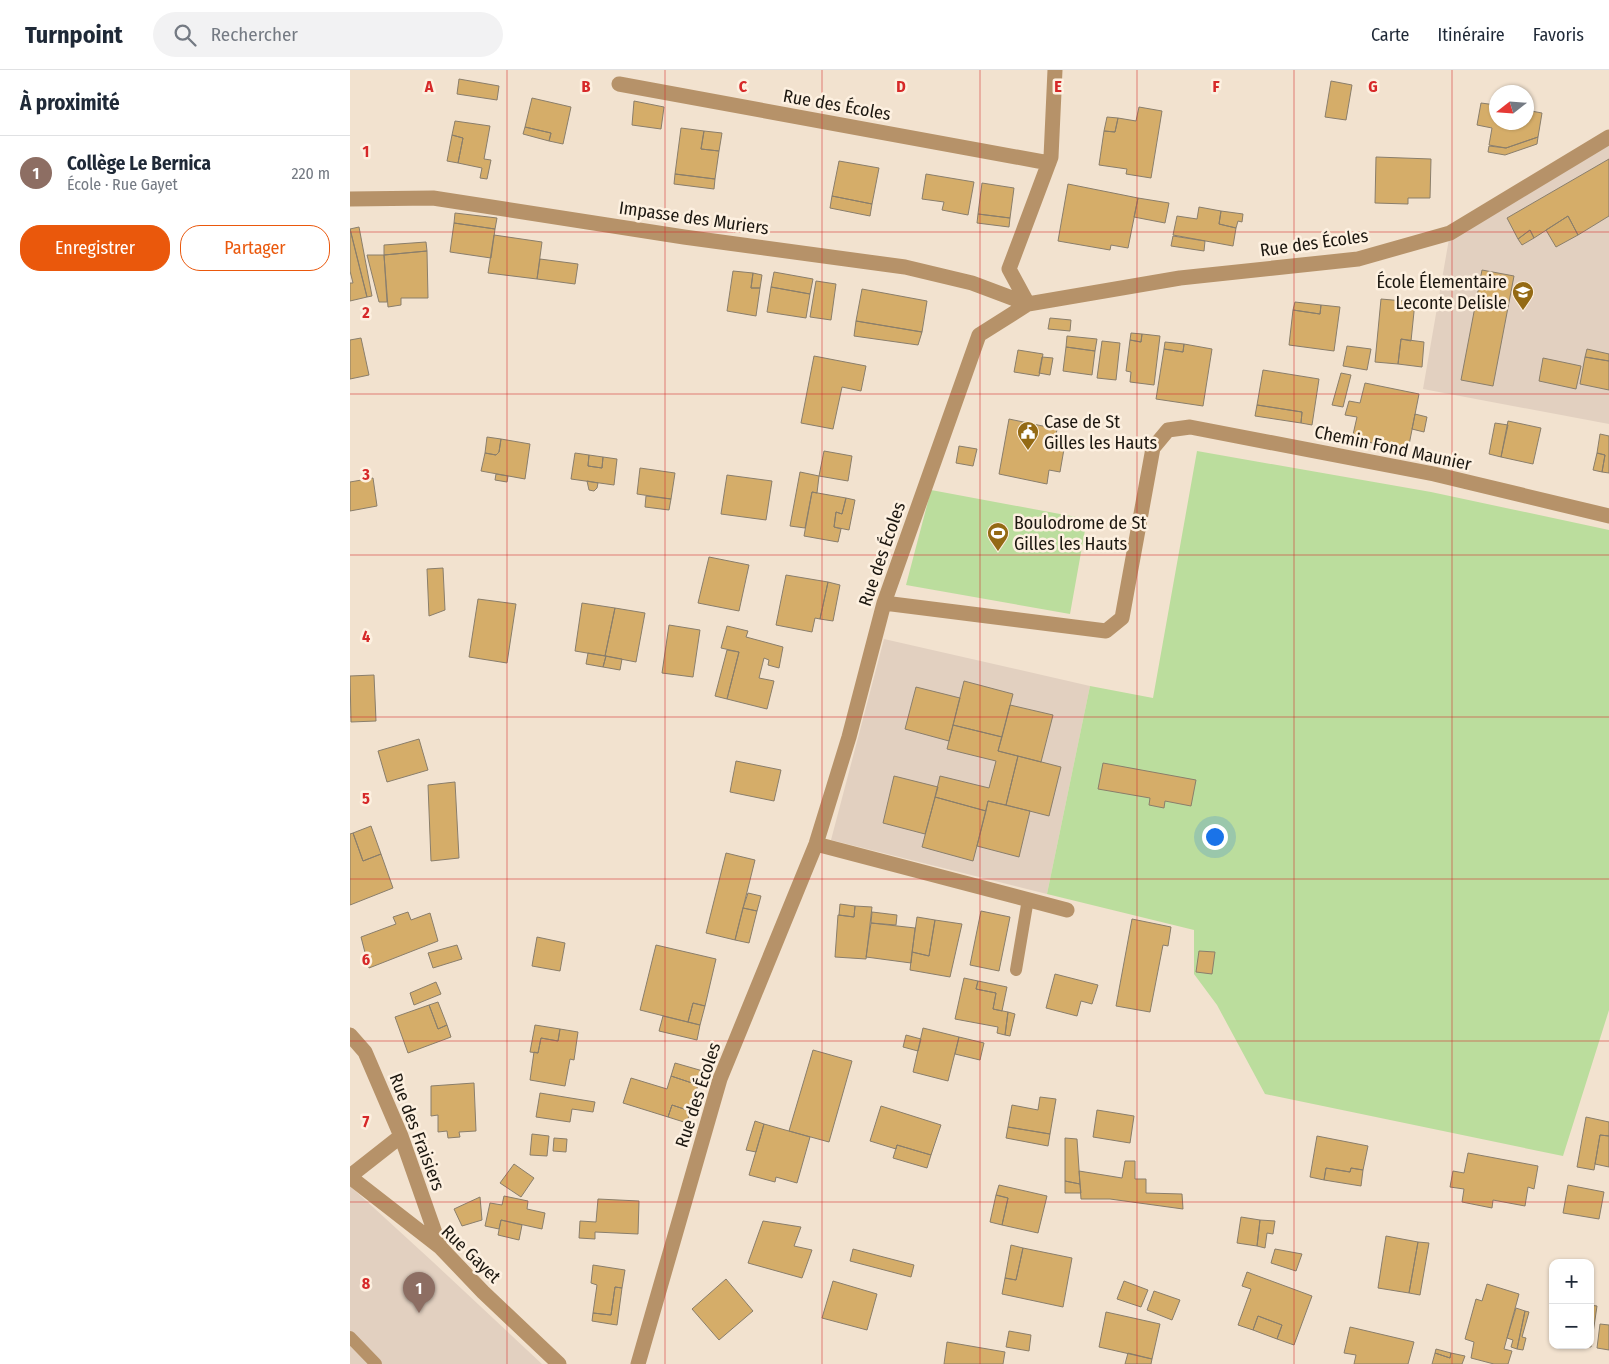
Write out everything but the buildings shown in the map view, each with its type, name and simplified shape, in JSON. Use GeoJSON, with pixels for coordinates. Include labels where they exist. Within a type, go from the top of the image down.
{"type":"FeatureCollection","features":[{"type":"Feature","properties":{"kind":"street"},"geometry":{"type":"LineString","coordinates":[[1028,304],[1009,269],[1049,163],[1055,70]]}},
{"type":"Feature","properties":{"kind":"street","name":"Rue des Écoles"},"geometry":{"type":"LineString","coordinates":[[619,84],[1049,163]]}},
{"type":"Feature","properties":{"kind":"street","name":"Rue des Écoles"},"geometry":{"type":"LineString","coordinates":[[638,1364],[720,1079],[816,844],[849,737],[884,603],[979,336],[1028,304],[1180,278],[1358,259],[1450,233],[1609,137]]}},
{"type":"Feature","properties":{"kind":"street","name":"Impasse des Muriers"},"geometry":{"type":"LineString","coordinates":[[350,199],[433,198],[684,237],[905,267],[972,283],[1028,304]]}},
{"type":"Feature","properties":{"kind":"street","name":"Chemin Fond Maunier"},"geometry":{"type":"LineString","coordinates":[[884,603],[1106,631],[1122,618],[1152,448],[1168,430],[1190,427],[1434,474],[1609,516]]}},
{"type":"Feature","properties":{"kind":"street"},"geometry":{"type":"LineString","coordinates":[[816,844],[1067,910]]}},
{"type":"Feature","properties":{"kind":"street","name":"Rue des Fraisiers"},"geometry":{"type":"LineString","coordinates":[[350,1035],[365,1052],[402,1136],[440,1247]]}},
{"type":"Feature","properties":{"kind":"street"},"geometry":{"type":"LineString","coordinates":[[350,1176],[402,1136]]}},
{"type":"Feature","properties":{"kind":"street","name":"Rue Gayet"},"geometry":{"type":"LineString","coordinates":[[350,1176],[440,1247],[483,1292],[559,1364]]}},
{"type":"Feature","properties":{"kind":"lane"},"geometry":{"type":"LineString","coordinates":[[1016,970],[1028,899]]}},
{"type":"Feature","properties":{"kind":"lane"},"geometry":{"type":"LineString","coordinates":[[350,1337],[376,1364]]}},
{"type":"Feature","properties":{"kind":"shaded area","name":"École Élementaire Leconte Delisle"},"geometry":{"type":"Polygon","coordinates":[[[1609,137],[1609,424],[1423,389],[1450,233],[1609,137]]]}},
{"type":"Feature","properties":{"kind":"shaded area"},"geometry":{"type":"Polygon","coordinates":[[[884,639],[1090,686],[1047,894],[831,840],[884,639]]]}},
{"type":"Feature","properties":{"kind":"shaded area"},"geometry":{"type":"Polygon","coordinates":[[[350,1186],[433,1262],[542,1364],[350,1364],[350,1186]]]}},
{"type":"Feature","properties":{"kind":"green space"},"geometry":{"type":"Polygon","coordinates":[[[1197,451],[1431,492],[1609,530],[1609,1010],[1563,1156],[1265,1094],[1217,1005],[1194,974],[1194,930],[1047,894],[1090,686],[1153,698],[1197,451]]]}},
{"type":"Feature","properties":{"kind":"green space","name":"Boulodrome de St Gilles les Hauts"},"geometry":{"type":"Polygon","coordinates":[[[931,490],[1087,519],[1070,614],[906,585],[931,490]]]}},
{"type":"Feature","properties":{"kind":"place","name":"École Élementaire Leconte Delisle"},"geometry":{"type":"Point","coordinates":[1523,311]}},
{"type":"Feature","properties":{"kind":"place","name":"Case de St Gilles les Hauts"},"geometry":{"type":"Point","coordinates":[1028,451]}},
{"type":"Feature","properties":{"kind":"place","name":"Boulodrome de St Gilles les Hauts"},"geometry":{"type":"Point","coordinates":[998,552]}},
{"type":"Feature","properties":{"kind":"place","name":"Collège Le Bernica"},"geometry":{"type":"Point","coordinates":[419,1313]}}]}
